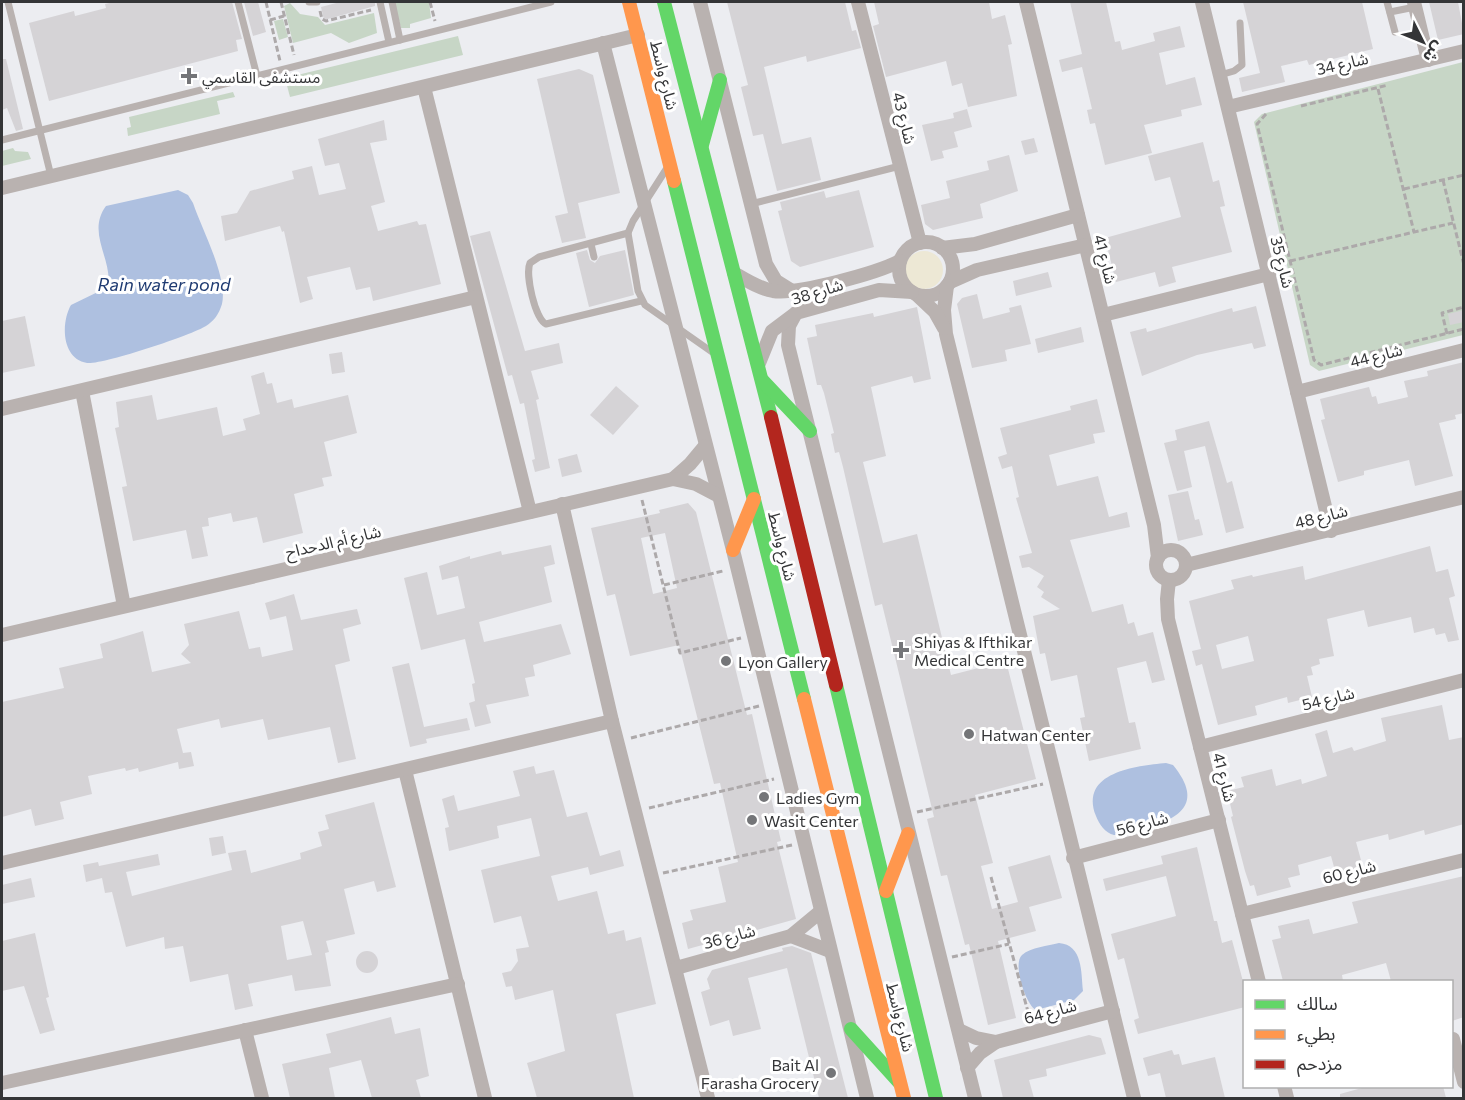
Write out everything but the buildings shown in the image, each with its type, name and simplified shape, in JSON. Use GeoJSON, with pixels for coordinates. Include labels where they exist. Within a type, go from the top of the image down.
{"type":"FeatureCollection","features":[{"type":"Feature","properties":{"kind":"main road","name":"شارع واسط"},"geometry":{"type":"LineString","coordinates":[[629,2],[904,1098]]}},
{"type":"Feature","properties":{"kind":"main road","name":"شارع واسط"},"geometry":{"type":"LineString","coordinates":[[664,2],[759,365],[936,1098]]}},
{"type":"Feature","properties":{"kind":"main road"},"geometry":{"type":"LineString","coordinates":[[701,148],[720,80]]}},
{"type":"Feature","properties":{"kind":"main road"},"geometry":{"type":"LineString","coordinates":[[762,380],[810,431]]}},
{"type":"Feature","properties":{"kind":"main road"},"geometry":{"type":"LineString","coordinates":[[733,550],[754,499]]}},
{"type":"Feature","properties":{"kind":"main road"},"geometry":{"type":"LineString","coordinates":[[886,891],[908,834]]}},
{"type":"Feature","properties":{"kind":"main road"},"geometry":{"type":"LineString","coordinates":[[850,1029],[901,1083]]}},
{"type":"Feature","properties":{"kind":"street"},"geometry":{"type":"LineString","coordinates":[[700,2],[770,273],[783,288],[792,291]]}},
{"type":"Feature","properties":{"kind":"street","name":"شارع 43"},"geometry":{"type":"LineString","coordinates":[[858,2],[920,243]]}},
{"type":"Feature","properties":{"kind":"street","name":"شارع 41"},"geometry":{"type":"LineString","coordinates":[[1026,2],[1154,525],[1158,558]]}},
{"type":"Feature","properties":{"kind":"street","name":"شارع 35"},"geometry":{"type":"LineString","coordinates":[[1202,2],[1331,531]]}},
{"type":"Feature","properties":{"kind":"street"},"geometry":{"type":"LineString","coordinates":[[1414,4],[1428,60]]}},
{"type":"Feature","properties":{"kind":"street"},"geometry":{"type":"LineString","coordinates":[[2,188],[638,35]]}},
{"type":"Feature","properties":{"kind":"street"},"geometry":{"type":"LineString","coordinates":[[603,44],[645,201],[717,495],[733,550],[867,1098]]}},
{"type":"Feature","properties":{"kind":"street","name":"شارع 34"},"geometry":{"type":"LineString","coordinates":[[1228,107],[1464,51]]}},
{"type":"Feature","properties":{"kind":"street"},"geometry":{"type":"LineString","coordinates":[[424,87],[530,512]]}},
{"type":"Feature","properties":{"kind":"street"},"geometry":{"type":"LineString","coordinates":[[942,248],[975,244],[1078,215]]}},
{"type":"Feature","properties":{"kind":"street"},"geometry":{"type":"LineString","coordinates":[[946,334],[948,284],[952,275],[951,260],[942,248],[932,243],[920,243],[911,247],[900,261],[900,279],[934,312],[946,334],[1073,858],[1134,1098]]}},
{"type":"Feature","properties":{"kind":"street"},"geometry":{"type":"LineString","coordinates":[[914,294],[938,294],[948,284],[977,270],[1086,245]]}},
{"type":"Feature","properties":{"kind":"street","name":"شارع 38"},"geometry":{"type":"LineString","coordinates":[[733,272],[760,287],[774,291],[792,291],[876,271],[900,261]]}},
{"type":"Feature","properties":{"kind":"street"},"geometry":{"type":"LineString","coordinates":[[1103,315],[1269,273]]}},
{"type":"Feature","properties":{"kind":"street","name":"شارع 38"},"geometry":{"type":"LineString","coordinates":[[759,365],[772,331],[796,313],[879,290],[901,290],[914,294]]}},
{"type":"Feature","properties":{"kind":"street"},"geometry":{"type":"LineString","coordinates":[[2,409],[476,297]]}},
{"type":"Feature","properties":{"kind":"street"},"geometry":{"type":"LineString","coordinates":[[796,313],[789,326],[787,339],[975,1098]]}},
{"type":"Feature","properties":{"kind":"street","name":"شارع 44"},"geometry":{"type":"LineString","coordinates":[[1297,392],[1464,350]]}},
{"type":"Feature","properties":{"kind":"street"},"geometry":{"type":"LineString","coordinates":[[82,391],[124,606]]}},
{"type":"Feature","properties":{"kind":"street","name":"شارع أم الدحداح"},"geometry":{"type":"LineString","coordinates":[[2,635],[673,478],[705,447]]}},
{"type":"Feature","properties":{"kind":"street"},"geometry":{"type":"LineString","coordinates":[[673,478],[696,484],[717,495]]}},
{"type":"Feature","properties":{"kind":"street","name":"شارع 48"},"geometry":{"type":"LineString","coordinates":[[1186,565],[1464,497]]}},
{"type":"Feature","properties":{"kind":"street"},"geometry":{"type":"LineString","coordinates":[[562,504],[612,721],[708,1098]]}},
{"type":"Feature","properties":{"kind":"street","name":"شارع 41"},"geometry":{"type":"LineString","coordinates":[[1154,525],[1174,550]]}},
{"type":"Feature","properties":{"kind":"street"},"geometry":{"type":"LineString","coordinates":[[1174,550],[1183,555],[1186,565],[1181,576],[1169,580],[1158,574],[1156,566],[1158,558],[1164,551],[1174,550]]}},
{"type":"Feature","properties":{"kind":"street","name":"شارع 41"},"geometry":{"type":"LineString","coordinates":[[1169,580],[1168,619],[1259,980]]}},
{"type":"Feature","properties":{"kind":"street","name":"شارع 54"},"geometry":{"type":"LineString","coordinates":[[1200,747],[1464,680]]}},
{"type":"Feature","properties":{"kind":"street"},"geometry":{"type":"LineString","coordinates":[[2,863],[612,721]]}},
{"type":"Feature","properties":{"kind":"street"},"geometry":{"type":"LineString","coordinates":[[405,770],[485,1098]]}},
{"type":"Feature","properties":{"kind":"street","name":"شارع 56"},"geometry":{"type":"LineString","coordinates":[[1073,858],[1219,820]]}},
{"type":"Feature","properties":{"kind":"street","name":"شارع 60"},"geometry":{"type":"LineString","coordinates":[[1242,914],[1464,860]]}},
{"type":"Feature","properties":{"kind":"street","name":"شارع 36"},"geometry":{"type":"LineString","coordinates":[[676,968],[791,936],[820,912]]}},
{"type":"Feature","properties":{"kind":"street"},"geometry":{"type":"LineString","coordinates":[[791,936],[830,951]]}},
{"type":"Feature","properties":{"kind":"street"},"geometry":{"type":"LineString","coordinates":[[2,1083],[458,984]]}},
{"type":"Feature","properties":{"kind":"street","name":"شارع 64"},"geometry":{"type":"LineString","coordinates":[[968,1068],[980,1053],[996,1042],[1113,1011]]}},
{"type":"Feature","properties":{"kind":"street"},"geometry":{"type":"LineString","coordinates":[[245,1030],[262,1098]]}},
{"type":"Feature","properties":{"kind":"street"},"geometry":{"type":"LineString","coordinates":[[959,1030],[976,1038],[996,1042]]}},
{"type":"Feature","properties":{"kind":"street"},"geometry":{"type":"LineString","coordinates":[[1456,1038],[1464,1082]]}},
{"type":"Feature","properties":{"kind":"lane"},"geometry":{"type":"LineString","coordinates":[[8,2],[51,176]]}},
{"type":"Feature","properties":{"kind":"lane"},"geometry":{"type":"LineString","coordinates":[[238,2],[257,75]]}},
{"type":"Feature","properties":{"kind":"lane"},"geometry":{"type":"LineString","coordinates":[[309,2],[318,2]]}},
{"type":"Feature","properties":{"kind":"lane"},"geometry":{"type":"LineString","coordinates":[[392,2],[400,40]]}},
{"type":"Feature","properties":{"kind":"lane"},"geometry":{"type":"LineString","coordinates":[[2,140],[551,2]]}},
{"type":"Feature","properties":{"kind":"lane"},"geometry":{"type":"LineString","coordinates":[[1387,2],[1395,32]]}},
{"type":"Feature","properties":{"kind":"lane"},"geometry":{"type":"LineString","coordinates":[[1390,12],[1414,4]]}},
{"type":"Feature","properties":{"kind":"lane"},"geometry":{"type":"LineString","coordinates":[[381,5],[389,42]]}},
{"type":"Feature","properties":{"kind":"lane"},"geometry":{"type":"LineString","coordinates":[[1220,75],[1234,71],[1242,64],[1240,23]]}},
{"type":"Feature","properties":{"kind":"lane"},"geometry":{"type":"LineString","coordinates":[[670,163],[645,201],[628,233],[642,301],[717,356]]}},
{"type":"Feature","properties":{"kind":"lane"},"geometry":{"type":"LineString","coordinates":[[751,204],[900,166]]}},
{"type":"Feature","properties":{"kind":"lane"},"geometry":{"type":"LineString","coordinates":[[628,233],[538,257],[530,263],[528,272],[538,317],[542,323],[550,324],[607,305],[642,301]]}},
{"type":"Feature","properties":{"kind":"lane"},"geometry":{"type":"LineString","coordinates":[[591,244],[594,257]]}},
{"type":"Feature","properties":{"kind":"path"},"geometry":{"type":"LineString","coordinates":[[266,2],[282,69]]}},
{"type":"Feature","properties":{"kind":"path"},"geometry":{"type":"LineString","coordinates":[[280,2],[297,66]]}},
{"type":"Feature","properties":{"kind":"path"},"geometry":{"type":"LineString","coordinates":[[318,2],[324,21],[381,5]]}},
{"type":"Feature","properties":{"kind":"path"},"geometry":{"type":"LineString","coordinates":[[430,2],[438,31]]}},
{"type":"Feature","properties":{"kind":"path"},"geometry":{"type":"LineString","coordinates":[[270,20],[284,16]]}},
{"type":"Feature","properties":{"kind":"path"},"geometry":{"type":"LineString","coordinates":[[1297,107],[1396,83]]}},
{"type":"Feature","properties":{"kind":"path"},"geometry":{"type":"LineString","coordinates":[[1378,89],[1414,231]]}},
{"type":"Feature","properties":{"kind":"path"},"geometry":{"type":"LineString","coordinates":[[1274,112],[1263,115],[1257,124],[1314,360],[1321,365],[1464,329]]}},
{"type":"Feature","properties":{"kind":"path"},"geometry":{"type":"LineString","coordinates":[[1404,189],[1464,175]]}},
{"type":"Feature","properties":{"kind":"path"},"geometry":{"type":"LineString","coordinates":[[1443,180],[1464,265]]}},
{"type":"Feature","properties":{"kind":"path"},"geometry":{"type":"LineString","coordinates":[[1290,261],[1453,223]]}},
{"type":"Feature","properties":{"kind":"path"},"geometry":{"type":"LineString","coordinates":[[1447,334],[1442,313],[1464,307]]}},
{"type":"Feature","properties":{"kind":"path"},"geometry":{"type":"LineString","coordinates":[[639,486],[680,653],[753,634]]}},
{"type":"Feature","properties":{"kind":"path"},"geometry":{"type":"LineString","coordinates":[[664,585],[737,568]]}},
{"type":"Feature","properties":{"kind":"path"},"geometry":{"type":"LineString","coordinates":[[618,742],[769,703]]}},
{"type":"Feature","properties":{"kind":"path"},"geometry":{"type":"LineString","coordinates":[[636,811],[787,776]]}},
{"type":"Feature","properties":{"kind":"path"},"geometry":{"type":"LineString","coordinates":[[904,815],[1055,782]]}},
{"type":"Feature","properties":{"kind":"path"},"geometry":{"type":"LineString","coordinates":[[653,876],[804,842]]}},
{"type":"Feature","properties":{"kind":"path"},"geometry":{"type":"LineString","coordinates":[[991,877],[1033,1032]]}},
{"type":"Feature","properties":{"kind":"path"},"geometry":{"type":"LineString","coordinates":[[941,960],[1009,944]]}},
{"type":"Feature","properties":{"kind":"green space"},"geometry":{"type":"Polygon","coordinates":[[[394,2],[429,2],[431,18],[410,24],[410,28],[401,28],[394,2]]]}},
{"type":"Feature","properties":{"kind":"green space"},"geometry":{"type":"Polygon","coordinates":[[[290,3],[300,14],[318,17],[325,25],[374,13],[377,33],[349,43],[331,33],[293,43],[284,6],[290,3]]]}},
{"type":"Feature","properties":{"kind":"green space"},"geometry":{"type":"Polygon","coordinates":[[[283,19],[288,37],[279,40],[274,21],[283,19]]]}},
{"type":"Feature","properties":{"kind":"green space"},"geometry":{"type":"Polygon","coordinates":[[[458,36],[463,55],[290,97],[285,78],[458,36]]]}},
{"type":"Feature","properties":{"kind":"green space"},"geometry":{"type":"Polygon","coordinates":[[[1463,62],[1463,335],[1319,371],[1310,365],[1254,122],[1262,114],[1463,62]]]}},
{"type":"Feature","properties":{"kind":"green space"},"geometry":{"type":"Polygon","coordinates":[[[233,92],[235,97],[217,101],[220,114],[128,136],[127,128],[131,127],[129,117],[233,92]]]}},
{"type":"Feature","properties":{"kind":"green space"},"geometry":{"type":"Polygon","coordinates":[[[13,148],[15,151],[28,152],[31,159],[2,166],[2,151],[13,148]]]}},
{"type":"Feature","properties":{"kind":"sand"},"geometry":{"type":"Polygon","coordinates":[[[924,251],[931,252],[937,257],[942,263],[942,277],[937,283],[931,288],[924,289],[917,288],[911,283],[906,277],[905,270],[906,263],[911,257],[917,252],[924,251]]]}},
{"type":"Feature","properties":{"kind":"water","name":"Rain water pond"},"geometry":{"type":"Polygon","coordinates":[[[178,190],[188,195],[193,203],[218,267],[223,293],[218,314],[209,324],[197,330],[147,349],[96,362],[87,363],[78,360],[68,347],[66,321],[71,305],[108,287],[109,277],[99,236],[101,216],[106,206],[178,190]]]}},
{"type":"Feature","properties":{"kind":"water"},"geometry":{"type":"Polygon","coordinates":[[[1166,763],[1173,765],[1187,790],[1187,800],[1183,808],[1167,821],[1121,835],[1114,835],[1105,830],[1097,819],[1093,801],[1096,790],[1103,781],[1126,769],[1166,763]]]}},
{"type":"Feature","properties":{"kind":"water"},"geometry":{"type":"Polygon","coordinates":[[[1059,943],[1067,945],[1077,954],[1083,991],[1074,1000],[1036,1010],[1028,1001],[1021,984],[1019,960],[1030,950],[1059,943]]]}},
{"type":"Feature","properties":{"kind":"traffic: fast"},"geometry":{"type":"LineString","coordinates":[[664,2],[771,417]]}},
{"type":"Feature","properties":{"kind":"traffic: fast"},"geometry":{"type":"LineString","coordinates":[[702,145],[720,80]]}},
{"type":"Feature","properties":{"kind":"traffic: fast"},"geometry":{"type":"LineString","coordinates":[[674,181],[804,699]]}},
{"type":"Feature","properties":{"kind":"traffic: fast"},"geometry":{"type":"LineString","coordinates":[[763,381],[810,431]]}},
{"type":"Feature","properties":{"kind":"traffic: fast"},"geometry":{"type":"LineString","coordinates":[[836,685],[936,1098]]}},
{"type":"Feature","properties":{"kind":"traffic: fast"},"geometry":{"type":"LineString","coordinates":[[851,1029],[899,1082]]}},
{"type":"Feature","properties":{"kind":"traffic: slow"},"geometry":{"type":"LineString","coordinates":[[629,2],[674,181]]}},
{"type":"Feature","properties":{"kind":"traffic: slow"},"geometry":{"type":"LineString","coordinates":[[733,550],[754,499]]}},
{"type":"Feature","properties":{"kind":"traffic: slow"},"geometry":{"type":"LineString","coordinates":[[804,699],[904,1098]]}},
{"type":"Feature","properties":{"kind":"traffic: slow"},"geometry":{"type":"LineString","coordinates":[[886,891],[908,834]]}},
{"type":"Feature","properties":{"kind":"traffic: jam"},"geometry":{"type":"LineString","coordinates":[[771,417],[836,685]]}},
{"type":"Feature","properties":{"kind":"place","name":"مستشفى القاسمي"},"geometry":{"type":"Point","coordinates":[189,76]}},
{"type":"Feature","properties":{"kind":"place","name":"Shiyas & Ifthikar Medical Centre"},"geometry":{"type":"Point","coordinates":[901,650]}},
{"type":"Feature","properties":{"kind":"place","name":"Lyon Gallery"},"geometry":{"type":"Point","coordinates":[726,661]}},
{"type":"Feature","properties":{"kind":"place","name":"Hatwan Center"},"geometry":{"type":"Point","coordinates":[969,734]}},
{"type":"Feature","properties":{"kind":"place","name":"Ladies Gym"},"geometry":{"type":"Point","coordinates":[764,797]}},
{"type":"Feature","properties":{"kind":"place","name":"Wasit Center"},"geometry":{"type":"Point","coordinates":[752,820]}},
{"type":"Feature","properties":{"kind":"place","name":"Bait Al Farasha Grocery"},"geometry":{"type":"Point","coordinates":[831,1073]}}]}
